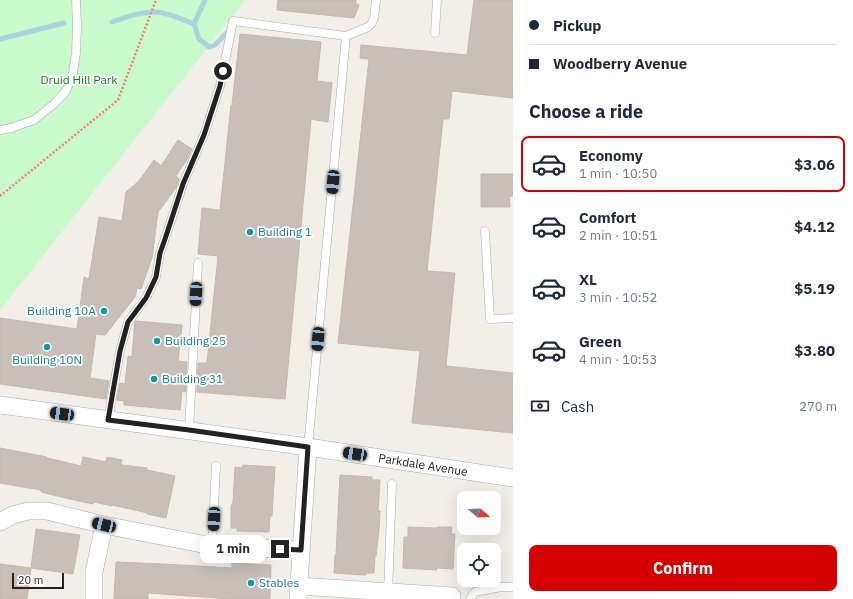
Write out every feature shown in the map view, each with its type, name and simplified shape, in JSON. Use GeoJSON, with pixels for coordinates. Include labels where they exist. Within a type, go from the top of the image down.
{"type":"FeatureCollection","features":[{"type":"Feature","properties":{"kind":"street","name":"Parkdale Avenue"},"geometry":{"type":"LineString","coordinates":[[0,404],[308,447],[513,478]]}},
{"type":"Feature","properties":{"kind":"street"},"geometry":{"type":"LineString","coordinates":[[308,447],[298,592],[452,596]]}},
{"type":"Feature","properties":{"kind":"street"},"geometry":{"type":"LineString","coordinates":[[0,522],[13,515],[28,511],[47,511],[104,525],[212,546],[301,550]]}},
{"type":"Feature","properties":{"kind":"street"},"geometry":{"type":"LineString","coordinates":[[94,599],[94,572],[104,525]]}},
{"type":"Feature","properties":{"kind":"lane"},"geometry":{"type":"LineString","coordinates":[[0,130],[34,120],[54,104],[66,91],[73,73],[76,53],[76,0]]}},
{"type":"Feature","properties":{"kind":"lane"},"geometry":{"type":"LineString","coordinates":[[108,420],[120,351],[128,322],[146,298],[156,277],[160,253],[183,184],[204,135],[220,86],[233,21],[346,36],[368,27],[374,18],[376,0]]}},
{"type":"Feature","properties":{"kind":"lane"},"geometry":{"type":"LineString","coordinates":[[435,33],[437,0]]}},
{"type":"Feature","properties":{"kind":"lane"},"geometry":{"type":"LineString","coordinates":[[308,447],[346,36]]}},
{"type":"Feature","properties":{"kind":"lane"},"geometry":{"type":"LineString","coordinates":[[486,230],[490,319],[513,318]]}},
{"type":"Feature","properties":{"kind":"lane"},"geometry":{"type":"LineString","coordinates":[[189,430],[198,263]]}},
{"type":"Feature","properties":{"kind":"lane"},"geometry":{"type":"LineString","coordinates":[[212,546],[216,466]]}},
{"type":"Feature","properties":{"kind":"lane"},"geometry":{"type":"LineString","coordinates":[[388,595],[392,484]]}},
{"type":"Feature","properties":{"kind":"lane"},"geometry":{"type":"LineString","coordinates":[[470,599],[475,592],[501,586],[513,586]]}},
{"type":"Feature","properties":{"kind":"path"},"geometry":{"type":"LineString","coordinates":[[0,196],[118,100],[156,0]]}},
{"type":"Feature","properties":{"kind":"green space","name":"Druid Hill Park"},"geometry":{"type":"Polygon","coordinates":[[[0,0],[245,0],[0,310],[0,0]]]}},
{"type":"Feature","properties":{"kind":"building"},"geometry":{"type":"Polygon","coordinates":[[[278,0],[356,0],[356,4],[359,5],[354,18],[277,10],[278,0]]]}},
{"type":"Feature","properties":{"kind":"building"},"geometry":{"type":"Polygon","coordinates":[[[474,0],[513,0],[513,98],[452,91],[449,119],[443,119],[427,271],[455,273],[446,366],[513,373],[513,433],[412,423],[420,351],[338,343],[369,59],[360,58],[361,45],[467,55],[474,0]]]}},
{"type":"Feature","properties":{"kind":"building","name":"Building 1"},"geometry":{"type":"Polygon","coordinates":[[[240,34],[321,42],[317,81],[332,83],[328,122],[311,119],[285,399],[197,392],[198,363],[207,363],[218,256],[198,254],[202,208],[220,210],[240,34]]]}},
{"type":"Feature","properties":{"kind":"building"},"geometry":{"type":"Polygon","coordinates":[[[178,140],[192,149],[176,176],[179,179],[176,188],[158,212],[152,258],[141,289],[137,288],[135,297],[105,335],[96,334],[90,378],[109,381],[106,399],[0,384],[0,318],[77,329],[84,277],[89,279],[99,217],[122,221],[126,192],[139,181],[154,160],[161,166],[178,140]]]}},
{"type":"Feature","properties":{"kind":"building"},"geometry":{"type":"Polygon","coordinates":[[[481,174],[513,174],[513,196],[509,196],[510,207],[481,207],[481,174]]]}},
{"type":"Feature","properties":{"kind":"building"},"geometry":{"type":"Polygon","coordinates":[[[135,321],[182,325],[178,361],[187,362],[186,392],[182,391],[180,410],[124,405],[124,401],[117,400],[120,383],[125,384],[128,356],[132,357],[135,321]]]}},
{"type":"Feature","properties":{"kind":"building"},"geometry":{"type":"Polygon","coordinates":[[[0,448],[47,457],[81,466],[83,457],[106,462],[107,457],[122,460],[121,465],[147,468],[147,470],[175,476],[166,518],[112,505],[94,502],[93,504],[74,500],[41,492],[41,490],[0,483],[0,448]]]}},
{"type":"Feature","properties":{"kind":"building"},"geometry":{"type":"Polygon","coordinates":[[[243,465],[275,467],[272,516],[270,516],[269,532],[237,531],[237,528],[231,528],[231,506],[233,502],[235,467],[242,468],[243,465]]]}},
{"type":"Feature","properties":{"kind":"building"},"geometry":{"type":"Polygon","coordinates":[[[340,475],[372,477],[372,480],[380,480],[378,511],[380,511],[379,529],[374,573],[366,573],[366,575],[334,573],[340,475]]]}},
{"type":"Feature","properties":{"kind":"building"},"geometry":{"type":"Polygon","coordinates":[[[408,527],[452,527],[451,534],[455,534],[453,569],[436,568],[437,570],[403,568],[404,537],[408,537],[408,527]]]}},
{"type":"Feature","properties":{"kind":"building"},"geometry":{"type":"Polygon","coordinates":[[[36,529],[80,535],[73,574],[31,568],[36,529]]]}},
{"type":"Feature","properties":{"kind":"building"},"geometry":{"type":"Polygon","coordinates":[[[116,562],[232,568],[232,563],[271,565],[270,599],[231,599],[148,593],[148,599],[114,599],[116,562]]]}},
{"type":"Feature","properties":{"kind":"building"},"geometry":{"type":"Polygon","coordinates":[[[0,564],[31,568],[27,599],[0,599],[0,564]]]}},
{"type":"Feature","properties":{"kind":"waterway"},"geometry":{"type":"LineString","coordinates":[[205,0],[194,24],[199,39],[209,47],[215,45],[231,28]]}},
{"type":"Feature","properties":{"kind":"waterway"},"geometry":{"type":"LineString","coordinates":[[112,22],[138,14],[160,12],[194,24]]}},
{"type":"Feature","properties":{"kind":"waterway"},"geometry":{"type":"LineString","coordinates":[[0,39],[64,23]]}},
{"type":"Feature","properties":{"kind":"place","name":"Building 1"},"geometry":{"type":"Point","coordinates":[250,232]}},
{"type":"Feature","properties":{"kind":"place","name":"Building 10A"},"geometry":{"type":"Point","coordinates":[104,311]}},
{"type":"Feature","properties":{"kind":"place","name":"Building 25"},"geometry":{"type":"Point","coordinates":[157,341]}},
{"type":"Feature","properties":{"kind":"place","name":"Building 10N"},"geometry":{"type":"Point","coordinates":[47,347]}},
{"type":"Feature","properties":{"kind":"place","name":"Building 31"},"geometry":{"type":"Point","coordinates":[154,379]}},
{"type":"Feature","properties":{"kind":"place","name":"Stables"},"geometry":{"type":"Point","coordinates":[251,583]}},
{"type":"Feature","properties":{"kind":"route"},"geometry":{"type":"LineString","coordinates":[[223,71],[220,86],[204,135],[183,184],[160,253],[156,277],[146,298],[128,322],[120,351],[108,420],[308,447],[301,550],[280,549]]}}]}
